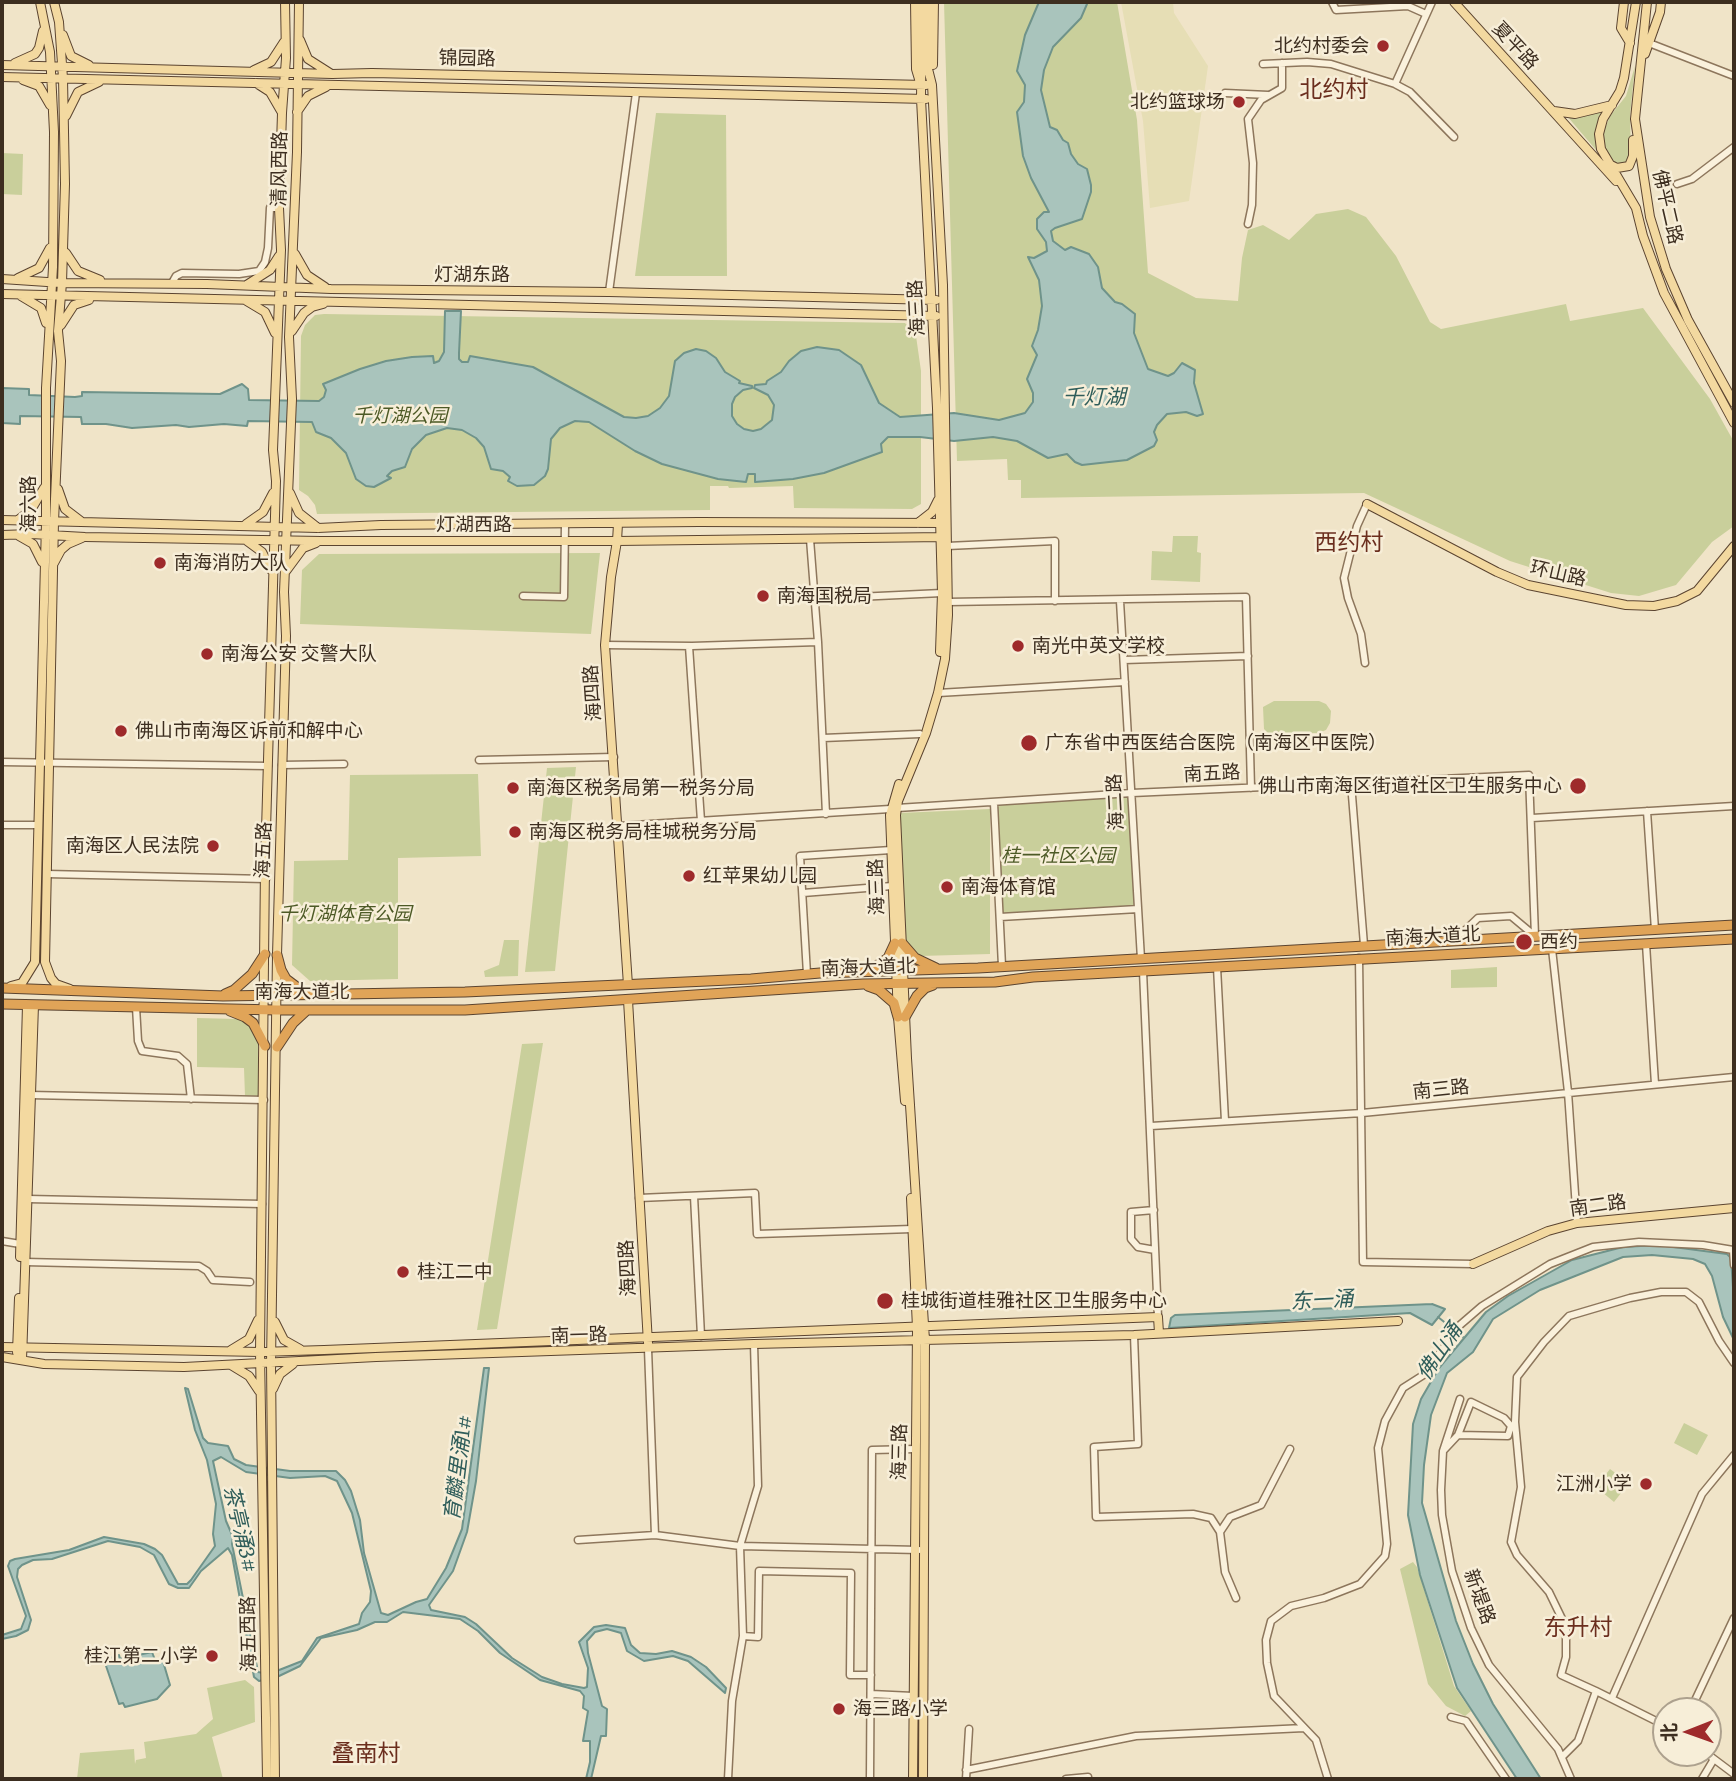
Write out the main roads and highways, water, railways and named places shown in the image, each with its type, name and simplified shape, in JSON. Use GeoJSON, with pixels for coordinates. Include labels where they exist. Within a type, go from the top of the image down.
{"type":"FeatureCollection","features":[{"type":"Feature","properties":{"kind":"highway","name":"南海大道北"},"geometry":{"type":"LineString","coordinates":[[2,988],[223,996],[465,992],[1141,959],[1734,925]]}},
{"type":"Feature","properties":{"kind":"highway","name":"南海大道北"},"geometry":{"type":"LineString","coordinates":[[2,1004],[265,1010],[465,1010],[863,985],[995,982],[1033,977],[1359,958],[1734,939]]}},
{"type":"Feature","properties":{"kind":"highway"},"geometry":{"type":"LineString","coordinates":[[862,971],[882,964],[900,941],[915,958],[937,969]]}},
{"type":"Feature","properties":{"kind":"highway"},"geometry":{"type":"LineString","coordinates":[[223,996],[244,982],[258,967],[265,954]]}},
{"type":"Feature","properties":{"kind":"highway"},"geometry":{"type":"LineString","coordinates":[[277,955],[286,979],[307,995]]}},
{"type":"Feature","properties":{"kind":"highway"},"geometry":{"type":"LineString","coordinates":[[863,985],[886,996],[894,1003],[902,1017],[925,988],[937,984]]}},
{"type":"Feature","properties":{"kind":"highway"},"geometry":{"type":"LineString","coordinates":[[117,992],[121,1000],[118,1006]]}},
{"type":"Feature","properties":{"kind":"highway"},"geometry":{"type":"LineString","coordinates":[[222,1008],[253,1023],[265,1046]]}},
{"type":"Feature","properties":{"kind":"highway"},"geometry":{"type":"LineString","coordinates":[[277,1047],[293,1023],[307,1010]]}},
{"type":"Feature","properties":{"kind":"main road","name":"海六路"},"geometry":{"type":"LineString","coordinates":[[40,2],[51,66],[53,116],[53,242],[45,423],[50,522],[44,763],[47,874],[45,962]]}},
{"type":"Feature","properties":{"kind":"main road","name":"海六路"},"geometry":{"type":"LineString","coordinates":[[50,522],[57,482],[60,387],[58,331],[64,242],[65,118],[59,22],[54,2]]}},
{"type":"Feature","properties":{"kind":"main road","name":"清风西路"},"geometry":{"type":"LineString","coordinates":[[266,879],[274,430],[281,250],[279,208],[286,72],[285,2]]}},
{"type":"Feature","properties":{"kind":"main road","name":"清风西路"},"geometry":{"type":"LineString","coordinates":[[289,337],[297,152],[299,2]]}},
{"type":"Feature","properties":{"kind":"main road"},"geometry":{"type":"LineString","coordinates":[[915,2],[916,69],[922,85]]}},
{"type":"Feature","properties":{"kind":"main road","name":"海三路"},"geometry":{"type":"LineString","coordinates":[[921,1328],[912,1229],[893,809],[926,733],[938,693],[945,659],[948,602],[938,316],[933,300],[921,99],[922,2]]}},
{"type":"Feature","properties":{"kind":"main road","name":"海三路"},"geometry":{"type":"LineString","coordinates":[[927,2],[928,69],[933,99],[942,301],[938,316]]}},
{"type":"Feature","properties":{"kind":"main road"},"geometry":{"type":"LineString","coordinates":[[932,85],[934,2]]}},
{"type":"Feature","properties":{"kind":"main road","name":"夏平路"},"geometry":{"type":"LineString","coordinates":[[1454,2],[1614,181],[1620,181]]}},
{"type":"Feature","properties":{"kind":"main road"},"geometry":{"type":"LineString","coordinates":[[1625,2],[1634,17]]}},
{"type":"Feature","properties":{"kind":"main road"},"geometry":{"type":"LineString","coordinates":[[1625,2],[1620,28],[1630,43]]}},
{"type":"Feature","properties":{"kind":"main road"},"geometry":{"type":"LineString","coordinates":[[1554,111],[1575,114],[1612,105],[1620,91],[1636,2]]}},
{"type":"Feature","properties":{"kind":"main road"},"geometry":{"type":"LineString","coordinates":[[1640,66],[1661,2]]}},
{"type":"Feature","properties":{"kind":"main road","name":"佛平二路"},"geometry":{"type":"LineString","coordinates":[[1647,3],[1635,119],[1642,174],[1657,244],[1688,320],[1734,403]]}},
{"type":"Feature","properties":{"kind":"main road"},"geometry":{"type":"LineString","coordinates":[[6,65],[35,54],[41,41],[44,21]]}},
{"type":"Feature","properties":{"kind":"main road"},"geometry":{"type":"LineString","coordinates":[[59,22],[71,56],[82,63],[106,68]]}},
{"type":"Feature","properties":{"kind":"main road"},"geometry":{"type":"LineString","coordinates":[[298,33],[308,59],[332,74]]}},
{"type":"Feature","properties":{"kind":"main road"},"geometry":{"type":"LineString","coordinates":[[252,71],[271,62],[283,46],[286,36]]}},
{"type":"Feature","properties":{"kind":"main road","name":"锦园路"},"geometry":{"type":"LineString","coordinates":[[6,65],[932,85]]}},
{"type":"Feature","properties":{"kind":"main road"},"geometry":{"type":"LineString","coordinates":[[6,77],[933,99]]}},
{"type":"Feature","properties":{"kind":"main road"},"geometry":{"type":"LineString","coordinates":[[6,77],[39,86],[45,93],[53,116]]}},
{"type":"Feature","properties":{"kind":"main road"},"geometry":{"type":"LineString","coordinates":[[65,118],[78,92],[90,84],[106,80]]}},
{"type":"Feature","properties":{"kind":"main road"},"geometry":{"type":"LineString","coordinates":[[253,82],[270,92],[282,113]]}},
{"type":"Feature","properties":{"kind":"main road"},"geometry":{"type":"LineString","coordinates":[[296,115],[308,96],[321,88],[332,86]]}},
{"type":"Feature","properties":{"kind":"main road","name":"佛平二路"},"geometry":{"type":"LineString","coordinates":[[1612,105],[1603,119],[1599,134],[1601,149],[1636,208],[1643,236],[1664,293],[1734,423]]}},
{"type":"Feature","properties":{"kind":"main road"},"geometry":{"type":"LineString","coordinates":[[1609,163],[1617,168],[1625,168],[1632,162],[1632,127],[1635,119]]}},
{"type":"Feature","properties":{"kind":"main road"},"geometry":{"type":"LineString","coordinates":[[14,279],[39,268],[53,242]]}},
{"type":"Feature","properties":{"kind":"main road"},"geometry":{"type":"LineString","coordinates":[[64,242],[67,257],[78,271],[106,282]]}},
{"type":"Feature","properties":{"kind":"main road"},"geometry":{"type":"LineString","coordinates":[[244,286],[270,270],[281,250]]}},
{"type":"Feature","properties":{"kind":"main road"},"geometry":{"type":"LineString","coordinates":[[293,250],[307,275],[331,289]]}},
{"type":"Feature","properties":{"kind":"main road","name":"灯湖东路"},"geometry":{"type":"LineString","coordinates":[[2,279],[62,283],[172,283],[331,289],[609,292],[942,301]]}},
{"type":"Feature","properties":{"kind":"main road"},"geometry":{"type":"LineString","coordinates":[[87,296],[83,290],[88,282]]}},
{"type":"Feature","properties":{"kind":"main road","name":"灯湖东路"},"geometry":{"type":"LineString","coordinates":[[2,294],[938,316]]}},
{"type":"Feature","properties":{"kind":"main road"},"geometry":{"type":"LineString","coordinates":[[15,294],[35,302],[41,308],[48,331]]}},
{"type":"Feature","properties":{"kind":"main road"},"geometry":{"type":"LineString","coordinates":[[58,331],[74,305],[106,297]]}},
{"type":"Feature","properties":{"kind":"main road"},"geometry":{"type":"LineString","coordinates":[[243,299],[265,312],[277,338]]}},
{"type":"Feature","properties":{"kind":"main road"},"geometry":{"type":"LineString","coordinates":[[289,337],[304,313],[312,307],[331,302]]}},
{"type":"Feature","properties":{"kind":"main road","name":"海五路"},"geometry":{"type":"LineString","coordinates":[[271,1363],[277,955],[286,636],[284,574],[292,399],[289,337]]}},
{"type":"Feature","properties":{"kind":"main road","name":"海三路"},"geometry":{"type":"LineString","coordinates":[[942,453],[939,497],[944,523]]}},
{"type":"Feature","properties":{"kind":"main road"},"geometry":{"type":"LineString","coordinates":[[18,520],[36,505],[46,482]]}},
{"type":"Feature","properties":{"kind":"main road"},"geometry":{"type":"LineString","coordinates":[[57,482],[58,493],[65,509],[85,523]]}},
{"type":"Feature","properties":{"kind":"main road"},"geometry":{"type":"LineString","coordinates":[[288,486],[299,513],[318,528]]}},
{"type":"Feature","properties":{"kind":"main road"},"geometry":{"type":"LineString","coordinates":[[244,525],[263,512],[275,487]]}},
{"type":"Feature","properties":{"kind":"main road"},"geometry":{"type":"LineString","coordinates":[[918,523],[932,512],[939,497]]}},
{"type":"Feature","properties":{"kind":"main road","name":"环山路"},"geometry":{"type":"LineString","coordinates":[[1367,504],[1497,572],[1528,585],[1626,605],[1654,606],[1677,601],[1697,591],[1734,546]]}},
{"type":"Feature","properties":{"kind":"main road","name":"灯湖西路"},"geometry":{"type":"LineString","coordinates":[[2,520],[318,528],[392,525],[944,523]]}},
{"type":"Feature","properties":{"kind":"main road","name":"海四路"},"geometry":{"type":"LineString","coordinates":[[618,524],[605,645],[628,985]]}},
{"type":"Feature","properties":{"kind":"main road","name":"灯湖西路"},"geometry":{"type":"LineString","coordinates":[[2,535],[321,541],[918,537],[945,540]]}},
{"type":"Feature","properties":{"kind":"main road"},"geometry":{"type":"LineString","coordinates":[[17,535],[33,544],[48,569],[61,550],[85,537]]}},
{"type":"Feature","properties":{"kind":"main road"},"geometry":{"type":"LineString","coordinates":[[918,537],[929,544],[941,558]]}},
{"type":"Feature","properties":{"kind":"main road"},"geometry":{"type":"LineString","coordinates":[[245,539],[262,552],[272,573]]}},
{"type":"Feature","properties":{"kind":"main road","name":"海三路"},"geometry":{"type":"LineString","coordinates":[[900,941],[892,886],[893,809],[933,693],[940,658],[941,558],[945,540]]}},
{"type":"Feature","properties":{"kind":"main road"},"geometry":{"type":"LineString","coordinates":[[284,574],[303,548],[321,541]]}},
{"type":"Feature","properties":{"kind":"main road","name":"海六路"},"geometry":{"type":"LineString","coordinates":[[35,962],[38,825],[44,763]]}},
{"type":"Feature","properties":{"kind":"main road","name":"海五西路"},"geometry":{"type":"LineString","coordinates":[[266,879],[260,1395],[267,1779]]}},
{"type":"Feature","properties":{"kind":"main road"},"geometry":{"type":"LineString","coordinates":[[2,988],[22,983],[35,962],[41,967],[45,962]]}},
{"type":"Feature","properties":{"kind":"main road"},"geometry":{"type":"LineString","coordinates":[[45,962],[56,984],[74,990]]}},
{"type":"Feature","properties":{"kind":"main road","name":"海四路"},"geometry":{"type":"LineString","coordinates":[[628,1000],[648,1349]]}},
{"type":"Feature","properties":{"kind":"main road"},"geometry":{"type":"LineString","coordinates":[[20,1347],[28,1199],[31,1005]]}},
{"type":"Feature","properties":{"kind":"main road"},"geometry":{"type":"LineString","coordinates":[[20,1360],[20,1244],[31,1005]]}},
{"type":"Feature","properties":{"kind":"main road","name":"海三路"},"geometry":{"type":"LineString","coordinates":[[902,1017],[921,1328],[925,1550],[923,1779]]}},
{"type":"Feature","properties":{"kind":"main road","name":"南二路"},"geometry":{"type":"LineString","coordinates":[[1473,1264],[1548,1231],[1577,1223],[1734,1208]]}},
{"type":"Feature","properties":{"kind":"main road"},"geometry":{"type":"LineString","coordinates":[[226,1351],[249,1339],[261,1314]]}},
{"type":"Feature","properties":{"kind":"main road"},"geometry":{"type":"LineString","coordinates":[[273,1314],[284,1340],[303,1351]]}},
{"type":"Feature","properties":{"kind":"main road","name":"南一路"},"geometry":{"type":"LineString","coordinates":[[2,1347],[303,1351],[1158,1317],[1159,1333]]}},
{"type":"Feature","properties":{"kind":"main road","name":"南一路"},"geometry":{"type":"LineString","coordinates":[[2,1357],[44,1364],[184,1367],[376,1357],[754,1344],[1134,1335],[1398,1321]]}},
{"type":"Feature","properties":{"kind":"main road","name":"海三路"},"geometry":{"type":"LineString","coordinates":[[913,1779],[915,1450],[921,1340]]}},
{"type":"Feature","properties":{"kind":"main road"},"geometry":{"type":"LineString","coordinates":[[272,1391],[280,1374],[297,1362]]}},
{"type":"Feature","properties":{"kind":"main road","name":"海五西路"},"geometry":{"type":"LineString","coordinates":[[271,1363],[275,1779]]}},
{"type":"Feature","properties":{"kind":"main road"},"geometry":{"type":"LineString","coordinates":[[229,1364],[249,1376],[260,1395]]}},
{"type":"Feature","properties":{"kind":"water","name":"千灯湖"},"geometry":{"type":"Polygon","coordinates":[[[1039,2],[1087,4],[1081,18],[1053,47],[1044,70],[1041,90],[1050,127],[1057,130],[1068,143],[1078,164],[1087,169],[1091,185],[1082,219],[1051,231],[1053,241],[1065,250],[1071,247],[1089,254],[1098,267],[1102,288],[1115,302],[1135,314],[1134,333],[1148,369],[1168,376],[1182,363],[1195,370],[1194,383],[1203,414],[1167,414],[1154,432],[1157,440],[1154,446],[1127,460],[1082,465],[1067,454],[1048,458],[1017,441],[993,437],[954,441],[888,437],[881,444],[882,452],[824,473],[755,482],[755,474],[748,474],[746,482],[718,479],[662,464],[635,451],[589,422],[575,421],[560,428],[551,439],[548,469],[545,476],[534,485],[517,486],[508,481],[510,477],[503,471],[491,469],[484,447],[476,438],[462,430],[447,428],[426,435],[412,449],[405,467],[392,471],[387,476],[391,478],[374,487],[366,486],[356,479],[346,453],[331,438],[316,432],[312,422],[248,421],[247,426],[224,424],[132,428],[82,424],[81,417],[20,416],[20,424],[2,423],[2,388],[29,389],[29,395],[75,397],[82,396],[82,392],[220,394],[242,384],[248,389],[249,400],[319,401],[326,390],[323,384],[360,369],[412,357],[433,356],[434,363],[439,361],[444,352],[445,311],[461,311],[459,359],[462,362],[468,362],[470,356],[533,367],[624,417],[648,416],[660,408],[669,396],[675,361],[684,353],[696,349],[706,351],[716,358],[725,372],[740,381],[739,383],[752,386],[735,397],[732,416],[744,429],[761,429],[772,420],[774,405],[768,395],[754,388],[755,385],[766,384],[801,351],[817,347],[839,350],[861,365],[879,403],[900,417],[954,413],[999,420],[1025,413],[1033,402],[1033,393],[1027,379],[1037,355],[1032,346],[1042,306],[1039,280],[1028,257],[1034,258],[1047,251],[1046,242],[1037,229],[1037,219],[1044,212],[1049,212],[1023,156],[1017,112],[1024,102],[1025,85],[1017,71],[1025,35],[1039,2]]]}},
{"type":"Feature","properties":{"kind":"water"},"geometry":{"type":"Polygon","coordinates":[[[1658,1245],[1727,1254],[1731,1258],[1734,1340],[1723,1317],[1712,1276],[1705,1264],[1693,1259],[1652,1255],[1623,1257],[1540,1290],[1493,1319],[1473,1352],[1447,1373],[1431,1415],[1422,1503],[1456,1621],[1473,1664],[1493,1704],[1541,1779],[1517,1779],[1457,1688],[1420,1575],[1408,1515],[1413,1424],[1421,1399],[1439,1368],[1486,1312],[1508,1296],[1572,1260],[1623,1247],[1658,1245]]]}},
{"type":"Feature","properties":{"kind":"water"},"geometry":{"type":"Polygon","coordinates":[[[1432,1304],[1445,1309],[1432,1325],[1410,1313],[1169,1328],[1171,1318],[1175,1315],[1432,1304]]]}},
{"type":"Feature","properties":{"kind":"water"},"geometry":{"type":"Polygon","coordinates":[[[484,1368],[489,1368],[476,1481],[467,1532],[453,1571],[429,1605],[431,1610],[465,1617],[512,1658],[542,1677],[562,1684],[587,1687],[588,1668],[579,1642],[594,1627],[606,1625],[625,1628],[631,1645],[640,1653],[672,1651],[691,1657],[706,1667],[726,1688],[725,1693],[688,1661],[673,1656],[644,1661],[627,1651],[621,1633],[607,1629],[595,1632],[587,1641],[588,1653],[602,1706],[607,1709],[606,1736],[601,1736],[591,1779],[586,1779],[590,1762],[590,1741],[583,1741],[588,1711],[583,1708],[584,1696],[580,1691],[540,1680],[500,1653],[478,1631],[460,1619],[403,1612],[387,1622],[375,1622],[357,1630],[321,1638],[300,1666],[277,1677],[259,1681],[254,1677],[232,1555],[228,1548],[201,1571],[189,1588],[178,1588],[169,1584],[154,1555],[140,1547],[108,1541],[52,1559],[33,1560],[18,1569],[17,1577],[31,1620],[28,1630],[2,1639],[2,1635],[21,1629],[26,1616],[8,1566],[10,1561],[15,1559],[69,1550],[104,1537],[144,1544],[155,1549],[162,1555],[178,1584],[187,1584],[191,1580],[215,1546],[213,1534],[216,1504],[207,1460],[195,1430],[185,1388],[188,1389],[203,1438],[208,1443],[228,1446],[234,1459],[246,1465],[290,1471],[336,1471],[345,1480],[360,1520],[364,1553],[381,1613],[388,1615],[427,1599],[446,1568],[462,1529],[484,1368]],[[221,1457],[213,1461],[226,1521],[233,1537],[232,1544],[258,1672],[269,1674],[302,1661],[317,1638],[359,1624],[362,1613],[370,1602],[371,1591],[352,1513],[337,1481],[325,1476],[290,1478],[246,1472],[221,1457]]]}},
{"type":"Feature","properties":{"kind":"water"},"geometry":{"type":"Polygon","coordinates":[[[152,1652],[155,1660],[162,1658],[170,1685],[157,1699],[125,1707],[123,1703],[119,1704],[104,1660],[119,1655],[120,1659],[152,1652]]]}},
{"type":"Feature","properties":{"kind":"waterway","name":"东一涌"},"geometry":{"type":"LineString","coordinates":[[1438,1317],[1463,1337]]}},
{"type":"Feature","properties":{"kind":"place","name":"北约村委会"},"geometry":{"type":"Point","coordinates":[1383,46]}},
{"type":"Feature","properties":{"kind":"place","name":"北约篮球场"},"geometry":{"type":"Point","coordinates":[1239,102]}},
{"type":"Feature","properties":{"kind":"place","name":"南海消防大队"},"geometry":{"type":"Point","coordinates":[160,563]}},
{"type":"Feature","properties":{"kind":"place","name":"南海国税局"},"geometry":{"type":"Point","coordinates":[763,596]}},
{"type":"Feature","properties":{"kind":"place","name":"南光中英文学校"},"geometry":{"type":"Point","coordinates":[1018,646]}},
{"type":"Feature","properties":{"kind":"place","name":"南海公安 交警大队"},"geometry":{"type":"Point","coordinates":[207,654]}},
{"type":"Feature","properties":{"kind":"place","name":"佛山市南海区诉前和解中心"},"geometry":{"type":"Point","coordinates":[121,731]}},
{"type":"Feature","properties":{"kind":"place","name":"广东省中西医结合医院（南海区中医院）"},"geometry":{"type":"Point","coordinates":[1029,743]}},
{"type":"Feature","properties":{"kind":"place","name":"佛山市南海区街道社区卫生服务中心"},"geometry":{"type":"Point","coordinates":[1578,786]}},
{"type":"Feature","properties":{"kind":"place","name":"南海区税务局第一税务分局"},"geometry":{"type":"Point","coordinates":[513,788]}},
{"type":"Feature","properties":{"kind":"place","name":"南海区税务局桂城税务分局"},"geometry":{"type":"Point","coordinates":[515,832]}},
{"type":"Feature","properties":{"kind":"place","name":"南海区人民法院"},"geometry":{"type":"Point","coordinates":[213,846]}},
{"type":"Feature","properties":{"kind":"place","name":"红苹果幼儿园"},"geometry":{"type":"Point","coordinates":[689,876]}},
{"type":"Feature","properties":{"kind":"place","name":"南海体育馆"},"geometry":{"type":"Point","coordinates":[947,887]}},
{"type":"Feature","properties":{"kind":"place","name":"西约"},"geometry":{"type":"Point","coordinates":[1524,942]}},
{"type":"Feature","properties":{"kind":"place","name":"桂江二中"},"geometry":{"type":"Point","coordinates":[403,1272]}},
{"type":"Feature","properties":{"kind":"place","name":"桂城街道桂雅社区卫生服务中心"},"geometry":{"type":"Point","coordinates":[885,1301]}},
{"type":"Feature","properties":{"kind":"place","name":"江洲小学"},"geometry":{"type":"Point","coordinates":[1646,1484]}},
{"type":"Feature","properties":{"kind":"place","name":"桂江第二小学"},"geometry":{"type":"Point","coordinates":[212,1656]}},
{"type":"Feature","properties":{"kind":"place","name":"海三路小学"},"geometry":{"type":"Point","coordinates":[839,1709]}},
{"type":"Feature","properties":{"kind":"district","name":"北约村"},"geometry":{"type":"Point","coordinates":[1334,90]}},
{"type":"Feature","properties":{"kind":"district","name":"西约村"},"geometry":{"type":"Point","coordinates":[1349,543]}},
{"type":"Feature","properties":{"kind":"district","name":"东升村"},"geometry":{"type":"Point","coordinates":[1578,1628]}},
{"type":"Feature","properties":{"kind":"district","name":"叠南村"},"geometry":{"type":"Point","coordinates":[366,1754]}},
{"type":"Feature","properties":{"kind":"park label","name":"千灯湖公园"},"geometry":{"type":"Point","coordinates":[400,416]}},
{"type":"Feature","properties":{"kind":"park label","name":"桂一社区公园"},"geometry":{"type":"Point","coordinates":[1058,856]}},
{"type":"Feature","properties":{"kind":"park label","name":"千灯湖体育公园"},"geometry":{"type":"Point","coordinates":[345,914]}},
{"type":"Feature","properties":{"kind":"water label","name":"佛山涌"},"geometry":{"type":"Point","coordinates":[1440,1352]}},
{"type":"Feature","properties":{"kind":"water label","name":"育麟里涌1#"},"geometry":{"type":"Point","coordinates":[459,1468]}},
{"type":"Feature","properties":{"kind":"water label","name":"茶亭涌3#"},"geometry":{"type":"Point","coordinates":[240,1529]}}]}
